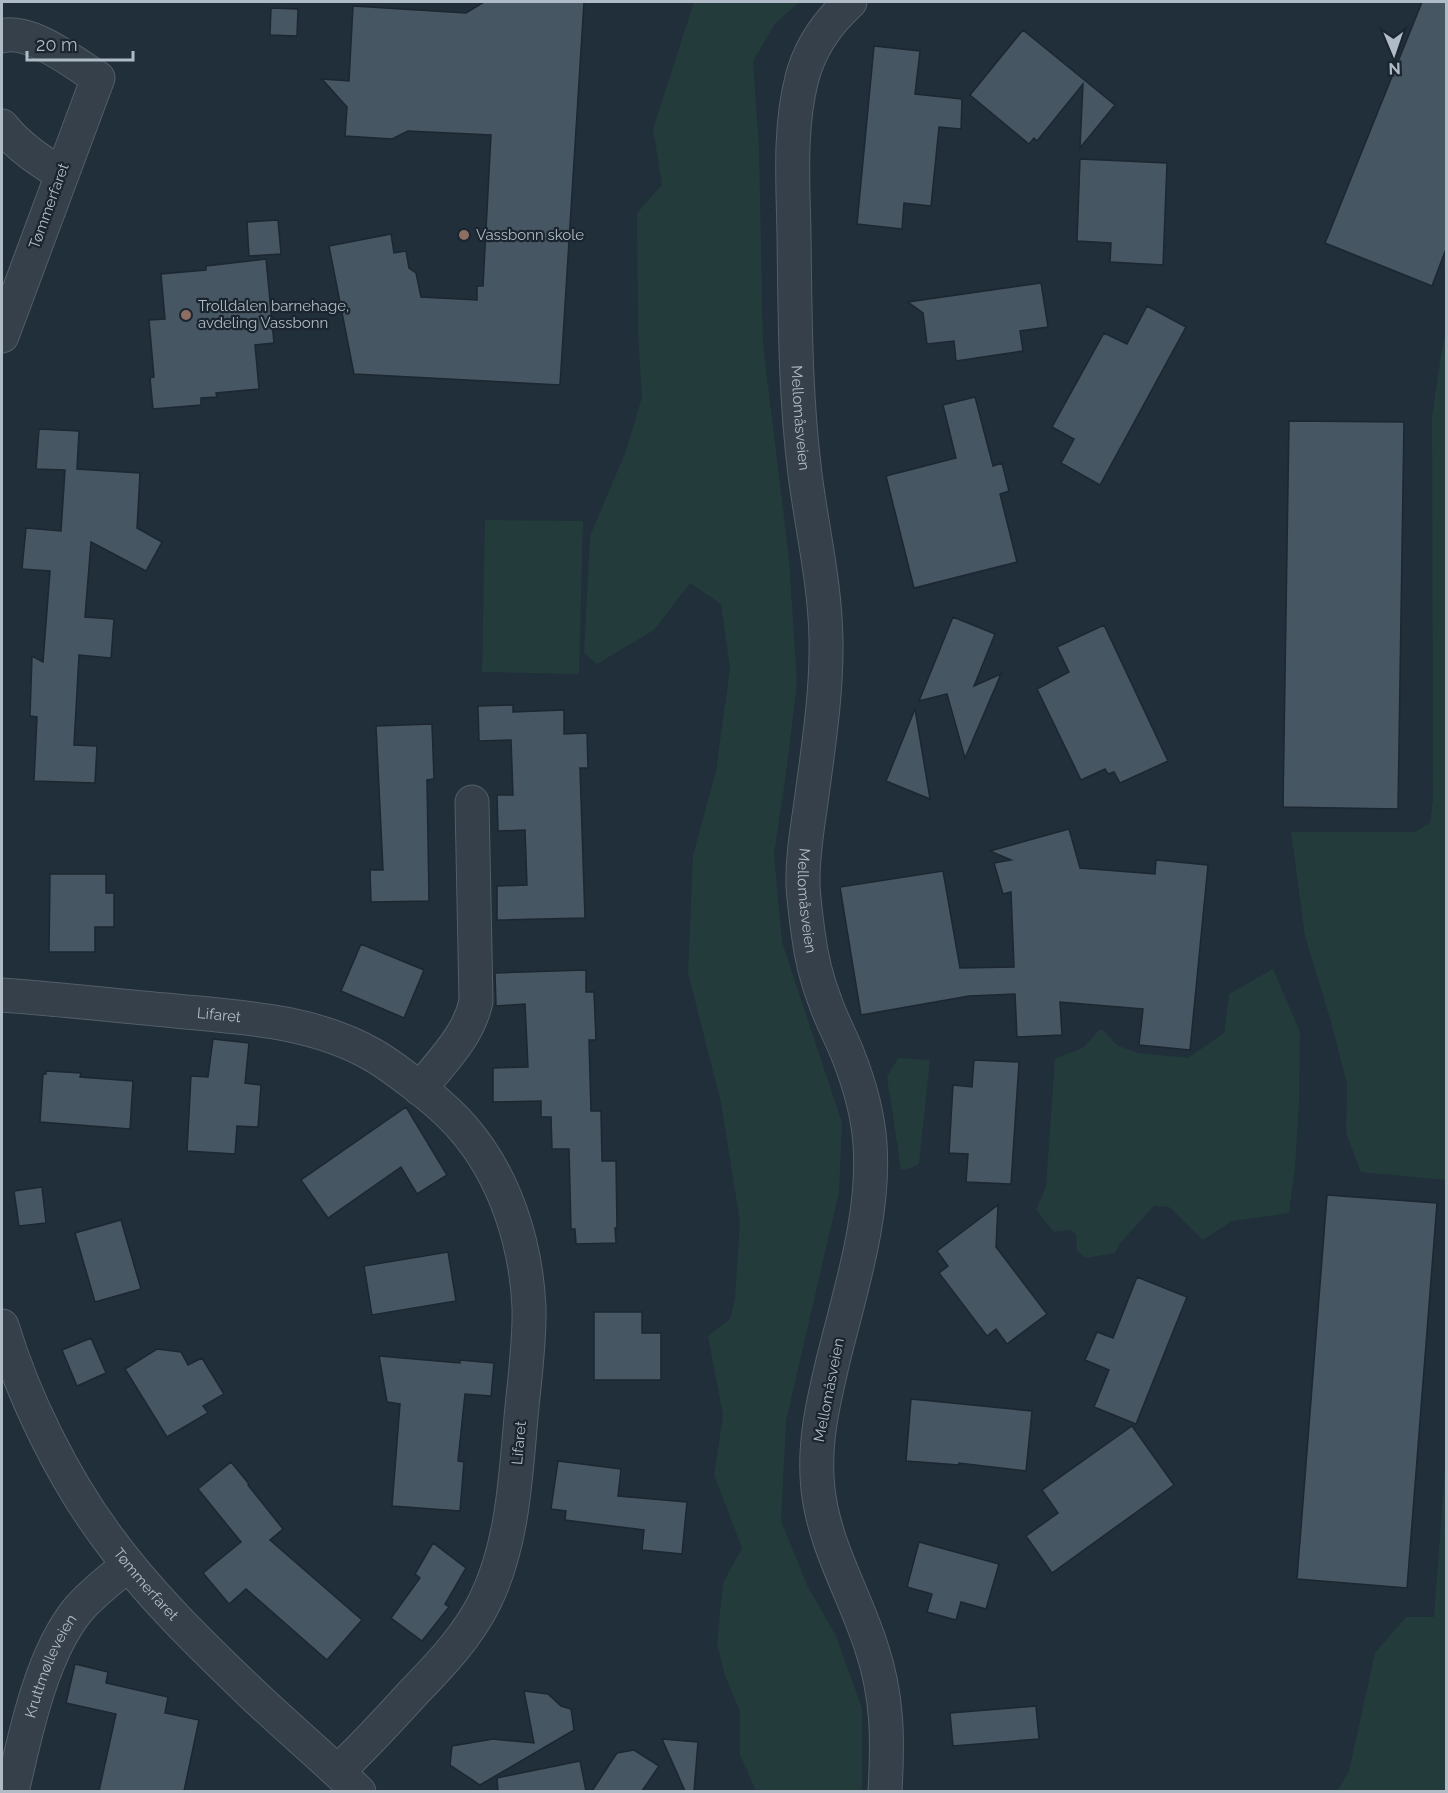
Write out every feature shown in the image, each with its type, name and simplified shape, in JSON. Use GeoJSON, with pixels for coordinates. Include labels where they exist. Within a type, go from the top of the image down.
{"type":"FeatureCollection","features":[{"type":"Feature","properties":{"kind":"street","name":"Mellomåsveien"},"geometry":{"type":"LineString","coordinates":[[850,2],[826,28],[810,54],[796,106],[793,167],[799,408],[804,467],[824,606],[826,640],[821,718],[804,850],[803,887],[813,962],[826,1006],[860,1089],[870,1143],[870,1174],[864,1230],[821,1415],[816,1466],[818,1493],[832,1546],[873,1650],[881,1682],[887,1728],[885,1791]]}},
{"type":"Feature","properties":{"kind":"street","name":"Tømmerfaret"},"geometry":{"type":"LineString","coordinates":[[2,36],[15,35],[28,38],[98,78],[2,336]]}},
{"type":"Feature","properties":{"kind":"street"},"geometry":{"type":"LineString","coordinates":[[2,126],[34,157],[61,173]]}},
{"type":"Feature","properties":{"kind":"street"},"geometry":{"type":"LineString","coordinates":[[420,1089],[462,1036],[474,1012],[476,987],[472,802]]}},
{"type":"Feature","properties":{"kind":"street","name":"Lifaret"},"geometry":{"type":"LineString","coordinates":[[2,996],[79,1001],[263,1020],[342,1040],[372,1054],[444,1108],[462,1127],[491,1166],[503,1192],[514,1223],[527,1285],[528,1328],[514,1490],[505,1545],[492,1586],[483,1605],[442,1662],[361,1750],[348,1781]]}},
{"type":"Feature","properties":{"kind":"street","name":"Tømmerfaret"},"geometry":{"type":"LineString","coordinates":[[2,1326],[27,1394],[49,1440],[87,1508],[128,1565],[246,1689],[348,1781]]}},
{"type":"Feature","properties":{"kind":"street","name":"Kruttmølleveien"},"geometry":{"type":"LineString","coordinates":[[12,1791],[34,1707],[56,1647],[78,1611],[91,1596],[128,1565]]}},
{"type":"Feature","properties":{"kind":"green space"},"geometry":{"type":"Polygon","coordinates":[[[694,2],[799,2],[775,24],[753,61],[759,148],[763,344],[789,559],[797,683],[774,854],[782,942],[842,1123],[839,1192],[786,1421],[781,1521],[808,1587],[836,1636],[862,1708],[862,1791],[756,1791],[740,1755],[740,1711],[725,1676],[717,1643],[723,1583],[742,1548],[714,1475],[723,1416],[708,1336],[730,1319],[735,1299],[740,1222],[721,1103],[688,973],[693,855],[716,771],[730,668],[721,604],[690,583],[654,630],[597,664],[584,653],[590,536],[626,451],[642,397],[638,333],[637,213],[662,185],[653,129],[694,2]]]}},
{"type":"Feature","properties":{"kind":"green space"},"geometry":{"type":"Polygon","coordinates":[[[1446,333],[1446,1180],[1361,1172],[1346,1133],[1347,1084],[1305,936],[1291,832],[1415,832],[1430,823],[1433,800],[1432,417],[1446,333]]]}},
{"type":"Feature","properties":{"kind":"green space"},"geometry":{"type":"Polygon","coordinates":[[[485,520],[583,521],[579,674],[482,672],[485,520]]]}},
{"type":"Feature","properties":{"kind":"green space"},"geometry":{"type":"Polygon","coordinates":[[[1273,969],[1300,1032],[1299,1104],[1295,1168],[1289,1213],[1232,1221],[1203,1240],[1169,1207],[1154,1206],[1120,1243],[1115,1253],[1086,1258],[1077,1251],[1076,1235],[1071,1230],[1054,1232],[1036,1210],[1046,1186],[1055,1059],[1084,1047],[1099,1030],[1103,1030],[1118,1046],[1139,1053],[1188,1058],[1224,1033],[1229,994],[1273,969]]]}},
{"type":"Feature","properties":{"kind":"green space"},"geometry":{"type":"Polygon","coordinates":[[[898,1058],[930,1060],[919,1164],[901,1170],[887,1077],[898,1058]]]}},
{"type":"Feature","properties":{"kind":"green space"},"geometry":{"type":"Polygon","coordinates":[[[1446,1455],[1446,1791],[1337,1791],[1349,1771],[1375,1653],[1406,1617],[1434,1617],[1446,1455]]]}},
{"type":"Feature","properties":{"kind":"building"},"geometry":{"type":"Polygon","coordinates":[[[484,2],[584,2],[560,385],[354,374],[329,246],[391,234],[394,253],[406,251],[409,268],[416,273],[421,297],[477,300],[477,286],[483,286],[491,135],[408,131],[392,139],[345,136],[347,107],[322,79],[349,81],[353,6],[466,13],[484,2]]]}},
{"type":"Feature","properties":{"kind":"building"},"geometry":{"type":"Polygon","coordinates":[[[1422,2],[1446,2],[1446,249],[1432,286],[1325,243],[1422,2]]]}},
{"type":"Feature","properties":{"kind":"building"},"geometry":{"type":"Polygon","coordinates":[[[271,8],[298,9],[297,36],[270,35],[271,8]]]}},
{"type":"Feature","properties":{"kind":"building"},"geometry":{"type":"Polygon","coordinates":[[[1023,30],[1115,105],[1080,148],[1083,84],[1037,141],[1034,138],[1029,144],[970,95],[1023,30]]]}},
{"type":"Feature","properties":{"kind":"building"},"geometry":{"type":"Polygon","coordinates":[[[874,46],[920,51],[915,94],[962,99],[961,129],[939,127],[931,206],[904,203],[902,229],[857,224],[874,46]]]}},
{"type":"Feature","properties":{"kind":"building"},"geometry":{"type":"Polygon","coordinates":[[[1080,159],[1167,163],[1163,265],[1110,262],[1111,243],[1077,241],[1080,159]]]}},
{"type":"Feature","properties":{"kind":"building"},"geometry":{"type":"Polygon","coordinates":[[[278,220],[281,254],[249,256],[247,222],[278,220]]]}},
{"type":"Feature","properties":{"kind":"building"},"geometry":{"type":"Polygon","coordinates":[[[266,259],[274,343],[255,345],[259,389],[216,393],[217,397],[201,398],[201,405],[153,409],[150,378],[154,377],[149,320],[165,319],[161,274],[206,270],[206,266],[266,259]]]}},
{"type":"Feature","properties":{"kind":"building"},"geometry":{"type":"Polygon","coordinates":[[[1041,283],[1048,327],[1020,331],[1023,351],[956,361],[954,341],[927,344],[923,313],[908,302],[1041,283]]]}},
{"type":"Feature","properties":{"kind":"building"},"geometry":{"type":"Polygon","coordinates":[[[1147,306],[1186,327],[1100,485],[1061,463],[1074,439],[1052,427],[1104,333],[1127,344],[1147,306]]]}},
{"type":"Feature","properties":{"kind":"building"},"geometry":{"type":"Polygon","coordinates":[[[975,397],[993,466],[1002,463],[1009,491],[1000,494],[1017,562],[914,588],[886,476],[956,458],[943,405],[975,397]]]}},
{"type":"Feature","properties":{"kind":"building"},"geometry":{"type":"Polygon","coordinates":[[[1289,421],[1404,422],[1398,809],[1283,807],[1289,421]]]}},
{"type":"Feature","properties":{"kind":"building"},"geometry":{"type":"Polygon","coordinates":[[[39,429],[79,431],[77,469],[140,473],[137,528],[162,542],[146,571],[91,542],[85,617],[114,619],[111,658],[79,655],[74,745],[97,746],[95,783],[34,781],[37,717],[30,716],[32,656],[43,662],[50,571],[22,569],[26,528],[61,531],[65,470],[36,469],[39,429]]]}},
{"type":"Feature","properties":{"kind":"building"},"geometry":{"type":"Polygon","coordinates":[[[953,617],[995,634],[974,686],[1001,674],[965,758],[947,694],[919,701],[953,617]]]}},
{"type":"Feature","properties":{"kind":"building"},"geometry":{"type":"Polygon","coordinates":[[[1104,625],[1168,761],[1120,783],[1114,772],[1108,774],[1105,769],[1081,780],[1037,689],[1069,672],[1057,647],[1104,625]]]}},
{"type":"Feature","properties":{"kind":"building"},"geometry":{"type":"Polygon","coordinates":[[[513,705],[513,712],[564,710],[564,734],[587,733],[588,768],[580,768],[585,918],[497,920],[497,886],[527,885],[525,830],[498,831],[497,795],[513,795],[511,740],[479,741],[478,706],[513,705]]]}},
{"type":"Feature","properties":{"kind":"building"},"geometry":{"type":"Polygon","coordinates":[[[915,709],[930,799],[886,781],[915,709]]]}},
{"type":"Feature","properties":{"kind":"building"},"geometry":{"type":"Polygon","coordinates":[[[432,724],[434,779],[427,780],[429,901],[371,902],[370,870],[383,870],[376,726],[432,724]]]}},
{"type":"Feature","properties":{"kind":"building"},"geometry":{"type":"Polygon","coordinates":[[[1069,829],[1080,868],[1155,874],[1156,860],[1208,865],[1190,1050],[1139,1045],[1143,1009],[1060,1002],[1062,1035],[1017,1037],[1015,994],[969,996],[861,1015],[840,887],[943,871],[960,968],[1014,967],[1011,892],[1003,894],[994,863],[1011,860],[990,851],[1069,829]]]}},
{"type":"Feature","properties":{"kind":"building"},"geometry":{"type":"Polygon","coordinates":[[[50,874],[106,874],[106,893],[114,893],[114,927],[95,927],[95,952],[49,952],[50,874]]]}},
{"type":"Feature","properties":{"kind":"building"},"geometry":{"type":"Polygon","coordinates":[[[361,944],[424,970],[404,1018],[341,991],[361,944]]]}},
{"type":"Feature","properties":{"kind":"building"},"geometry":{"type":"Polygon","coordinates":[[[586,970],[586,992],[594,992],[596,1040],[589,1040],[591,1111],[601,1111],[602,1161],[616,1161],[616,1243],[576,1244],[575,1229],[571,1229],[569,1149],[552,1149],[551,1117],[541,1117],[541,1101],[493,1102],[493,1068],[528,1067],[525,1004],[496,1006],[495,973],[586,970]]]}},
{"type":"Feature","properties":{"kind":"building"},"geometry":{"type":"Polygon","coordinates":[[[213,1039],[249,1043],[245,1083],[261,1085],[258,1127],[237,1126],[235,1154],[187,1151],[191,1076],[208,1077],[213,1039]]]}},
{"type":"Feature","properties":{"kind":"building"},"geometry":{"type":"Polygon","coordinates":[[[974,1060],[1019,1062],[1011,1184],[966,1182],[968,1154],[949,1153],[953,1085],[972,1087],[974,1060]]]}},
{"type":"Feature","properties":{"kind":"building"},"geometry":{"type":"Polygon","coordinates":[[[46,1071],[81,1073],[80,1077],[133,1081],[130,1129],[40,1122],[43,1074],[46,1074],[46,1071]]]}},
{"type":"Feature","properties":{"kind":"building"},"geometry":{"type":"Polygon","coordinates":[[[406,1107],[447,1175],[417,1194],[401,1167],[328,1218],[301,1180],[406,1107]]]}},
{"type":"Feature","properties":{"kind":"building"},"geometry":{"type":"Polygon","coordinates":[[[42,1187],[46,1223],[19,1226],[14,1191],[42,1187]]]}},
{"type":"Feature","properties":{"kind":"building"},"geometry":{"type":"Polygon","coordinates":[[[1327,1195],[1437,1203],[1407,1588],[1297,1579],[1327,1195]]]}},
{"type":"Feature","properties":{"kind":"building"},"geometry":{"type":"Polygon","coordinates":[[[998,1205],[996,1247],[1047,1314],[1007,1344],[996,1329],[987,1336],[939,1273],[948,1266],[937,1251],[998,1205]]]}},
{"type":"Feature","properties":{"kind":"building"},"geometry":{"type":"Polygon","coordinates":[[[121,1220],[141,1289],[95,1302],[75,1233],[121,1220]]]}},
{"type":"Feature","properties":{"kind":"building"},"geometry":{"type":"Polygon","coordinates":[[[448,1252],[456,1301],[372,1315],[364,1266],[448,1252]]]}},
{"type":"Feature","properties":{"kind":"building"},"geometry":{"type":"Polygon","coordinates":[[[1137,1277],[1187,1297],[1136,1424],[1094,1407],[1109,1370],[1085,1360],[1097,1332],[1113,1338],[1137,1277]]]}},
{"type":"Feature","properties":{"kind":"building"},"geometry":{"type":"Polygon","coordinates":[[[594,1312],[642,1312],[642,1333],[661,1333],[661,1380],[594,1380],[594,1312]]]}},
{"type":"Feature","properties":{"kind":"building"},"geometry":{"type":"Polygon","coordinates":[[[91,1338],[106,1373],[77,1386],[62,1350],[91,1338]]]}},
{"type":"Feature","properties":{"kind":"building"},"geometry":{"type":"Polygon","coordinates":[[[157,1349],[181,1352],[188,1365],[202,1358],[224,1394],[203,1406],[208,1413],[167,1437],[125,1369],[157,1349]]]}},
{"type":"Feature","properties":{"kind":"building"},"geometry":{"type":"Polygon","coordinates":[[[379,1356],[460,1363],[460,1360],[494,1363],[491,1396],[465,1394],[458,1461],[464,1462],[460,1511],[392,1506],[400,1404],[387,1402],[379,1356]]]}},
{"type":"Feature","properties":{"kind":"building"},"geometry":{"type":"Polygon","coordinates":[[[911,1399],[1032,1411],[1026,1471],[959,1463],[959,1465],[906,1461],[911,1399]]]}},
{"type":"Feature","properties":{"kind":"building"},"geometry":{"type":"Polygon","coordinates":[[[1132,1426],[1174,1485],[1052,1573],[1026,1536],[1058,1513],[1042,1490],[1132,1426]]]}},
{"type":"Feature","properties":{"kind":"building"},"geometry":{"type":"Polygon","coordinates":[[[558,1461],[621,1469],[618,1496],[687,1502],[682,1554],[642,1550],[644,1530],[565,1520],[566,1511],[551,1509],[558,1461]]]}},
{"type":"Feature","properties":{"kind":"building"},"geometry":{"type":"Polygon","coordinates":[[[231,1462],[283,1529],[270,1540],[362,1620],[327,1660],[246,1589],[229,1604],[203,1573],[241,1542],[198,1489],[231,1462]]]}},
{"type":"Feature","properties":{"kind":"building"},"geometry":{"type":"Polygon","coordinates":[[[919,1542],[999,1564],[986,1609],[961,1602],[956,1620],[927,1612],[932,1594],[907,1587],[919,1542]]]}},
{"type":"Feature","properties":{"kind":"building"},"geometry":{"type":"Polygon","coordinates":[[[433,1543],[466,1568],[445,1604],[449,1607],[422,1641],[391,1618],[420,1578],[415,1574],[433,1543]]]}},
{"type":"Feature","properties":{"kind":"building"},"geometry":{"type":"Polygon","coordinates":[[[75,1664],[108,1672],[106,1683],[168,1697],[165,1713],[199,1720],[184,1791],[99,1791],[116,1714],[66,1703],[75,1664]]]}},
{"type":"Feature","properties":{"kind":"building"},"geometry":{"type":"Polygon","coordinates":[[[524,1691],[548,1694],[561,1706],[571,1709],[574,1730],[480,1785],[450,1765],[452,1746],[493,1739],[534,1743],[524,1691]]]}},
{"type":"Feature","properties":{"kind":"building"},"geometry":{"type":"Polygon","coordinates":[[[1036,1706],[1039,1739],[953,1746],[950,1713],[1036,1706]]]}},
{"type":"Feature","properties":{"kind":"building"},"geometry":{"type":"Polygon","coordinates":[[[662,1739],[698,1742],[694,1791],[685,1791],[662,1739]]]}},
{"type":"Feature","properties":{"kind":"building"},"geometry":{"type":"Polygon","coordinates":[[[634,1750],[659,1766],[642,1791],[592,1791],[617,1753],[634,1750]]]}},
{"type":"Feature","properties":{"kind":"building"},"geometry":{"type":"Polygon","coordinates":[[[580,1761],[586,1791],[498,1791],[497,1778],[580,1761]]]}},
{"type":"Feature","properties":{"kind":"place","name":"Vassbonn skole"},"geometry":{"type":"Point","coordinates":[464,235]}},
{"type":"Feature","properties":{"kind":"place","name":"Trolldalen barnehage, avdeling Vassbonn"},"geometry":{"type":"Point","coordinates":[186,315]}}]}
